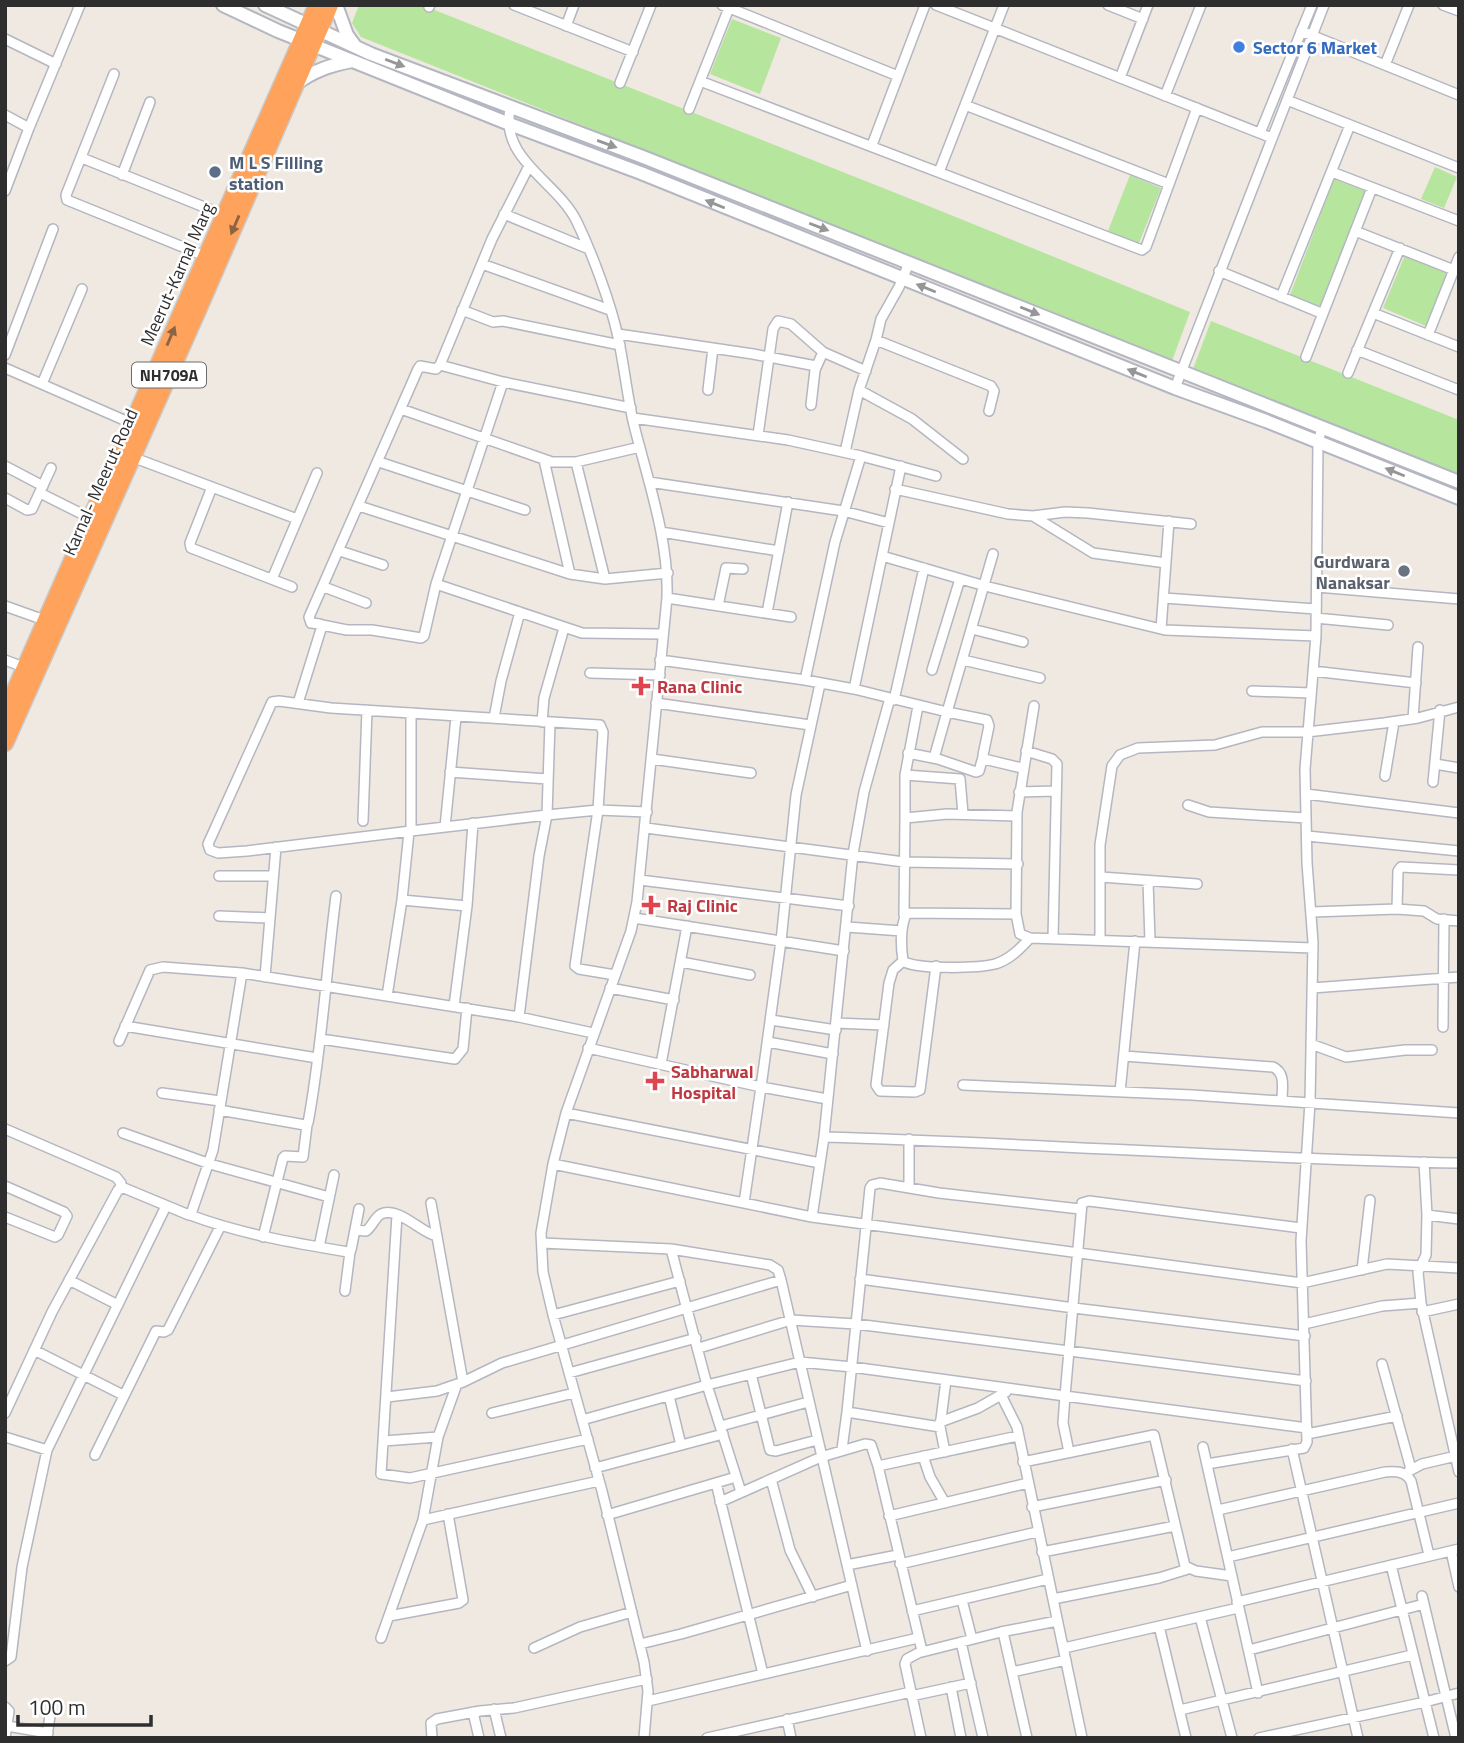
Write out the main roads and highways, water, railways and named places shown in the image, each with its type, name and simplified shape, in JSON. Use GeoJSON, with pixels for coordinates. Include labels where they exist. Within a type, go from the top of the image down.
{"type":"FeatureCollection","features":[{"type":"Feature","properties":{"kind":"highway","name":"Meerut-Karnal Marg"},"geometry":{"type":"LineString","coordinates":[[5,713],[205,257],[310,35],[317,5]]}},
{"type":"Feature","properties":{"kind":"highway","name":"Karnal- Meerut Road"},"geometry":{"type":"LineString","coordinates":[[5,743],[296,84],[310,35],[330,5]]}},
{"type":"Feature","properties":{"kind":"place","name":"Sector 6 Market"},"geometry":{"type":"Point","coordinates":[1239,47]}},
{"type":"Feature","properties":{"kind":"place","name":"M L S Filling station"},"geometry":{"type":"Point","coordinates":[215,172]}},
{"type":"Feature","properties":{"kind":"place","name":"Gurdwara Nanaksar"},"geometry":{"type":"Point","coordinates":[1404,571]}},
{"type":"Feature","properties":{"kind":"place","name":"Rana Clinic"},"geometry":{"type":"Point","coordinates":[641,686]}},
{"type":"Feature","properties":{"kind":"place","name":"Raj Clinic"},"geometry":{"type":"Point","coordinates":[651,905]}},
{"type":"Feature","properties":{"kind":"place","name":"Sabharwal Hospital"},"geometry":{"type":"Point","coordinates":[655,1081]}}]}
